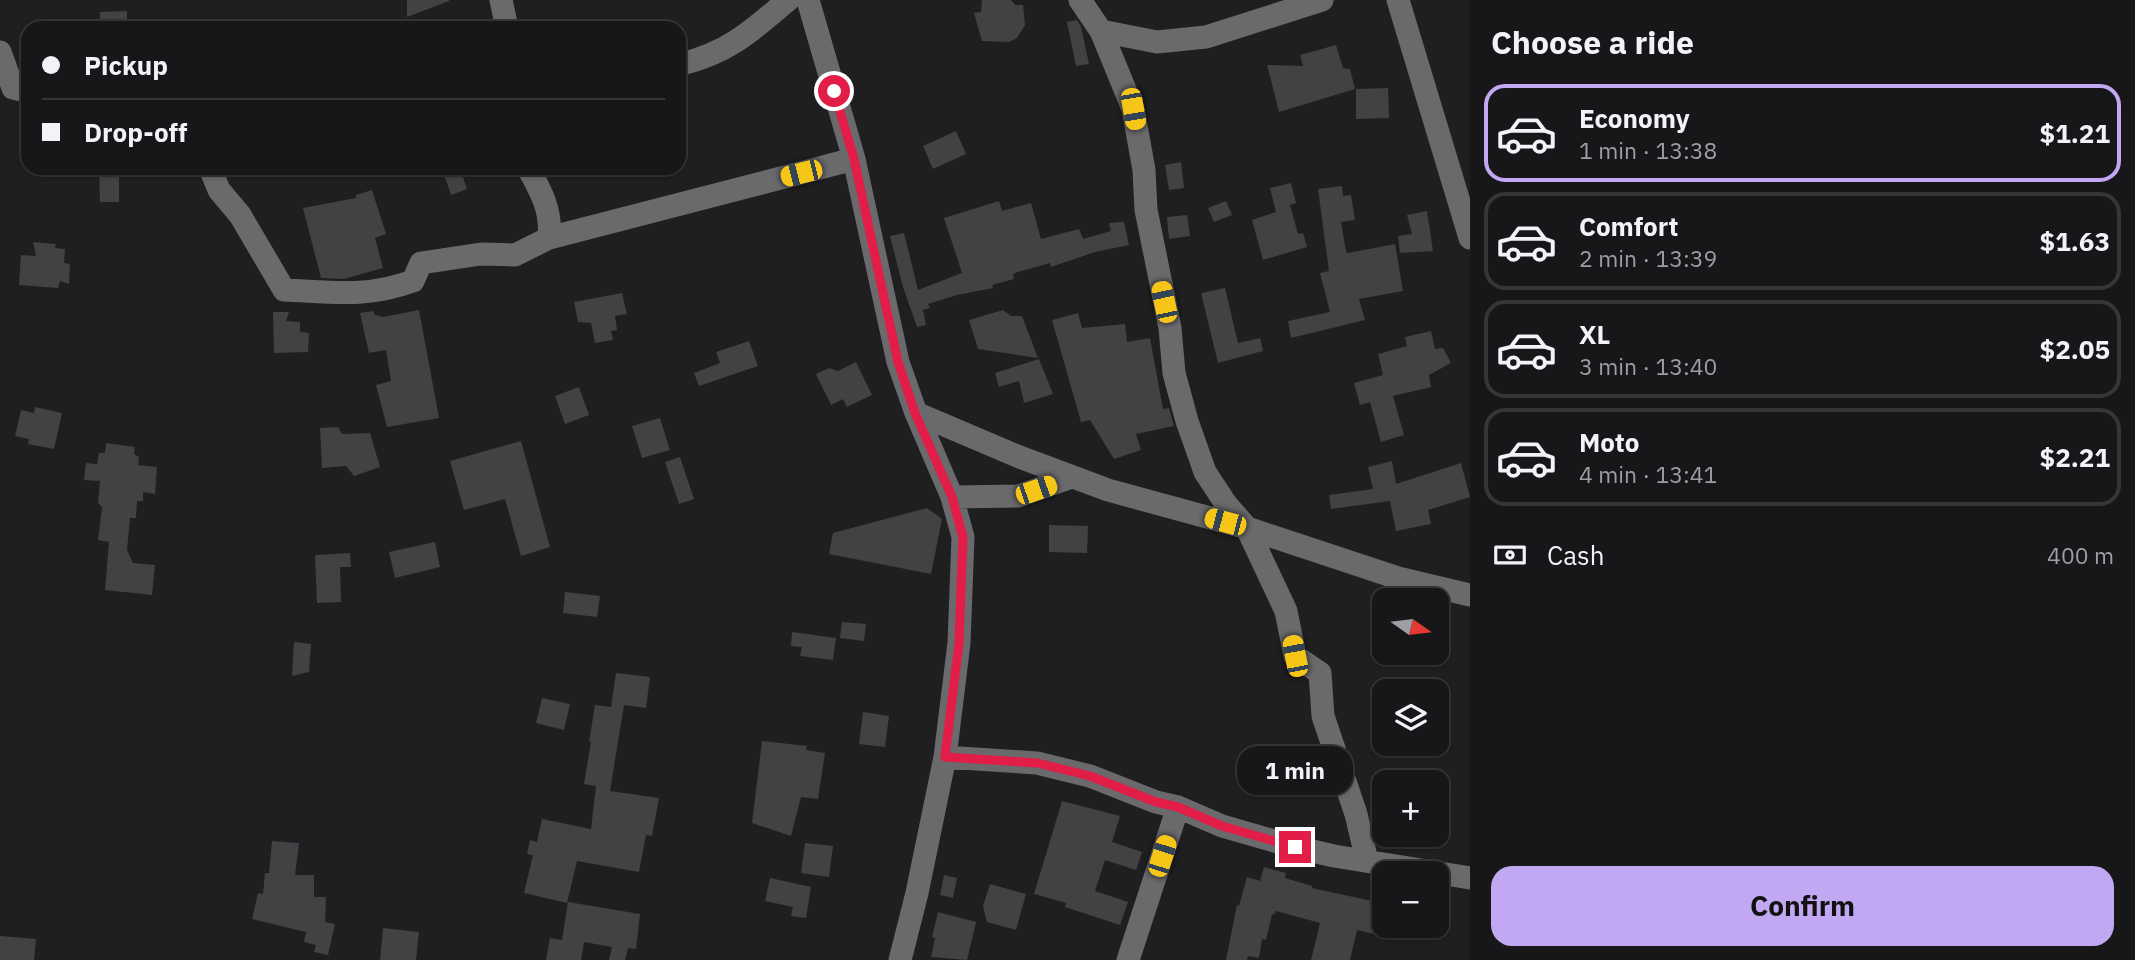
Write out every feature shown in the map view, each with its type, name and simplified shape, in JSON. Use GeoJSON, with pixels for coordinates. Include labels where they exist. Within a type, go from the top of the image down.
{"type":"FeatureCollection","features":[{"type":"Feature","properties":{"kind":"street"},"geometry":{"type":"LineString","coordinates":[[501,0],[506,21]]}},
{"type":"Feature","properties":{"kind":"street"},"geometry":{"type":"LineString","coordinates":[[686,62],[723,51],[754,30],[788,0]]}},
{"type":"Feature","properties":{"kind":"street"},"geometry":{"type":"LineString","coordinates":[[808,0],[854,159],[898,362],[915,413],[952,497],[963,537],[959,643],[945,757],[900,960]]}},
{"type":"Feature","properties":{"kind":"street"},"geometry":{"type":"LineString","coordinates":[[1080,0],[1101,32],[1133,109],[1144,170],[1146,210],[1170,327],[1174,373],[1187,421],[1205,472],[1226,504],[1247,528],[1286,611],[1295,656],[1320,673],[1323,716],[1356,814],[1367,862]]}},
{"type":"Feature","properties":{"kind":"street"},"geometry":{"type":"LineString","coordinates":[[1101,32],[1157,42],[1206,37],[1322,0]]}},
{"type":"Feature","properties":{"kind":"street"},"geometry":{"type":"LineString","coordinates":[[1398,0],[1470,238]]}},
{"type":"Feature","properties":{"kind":"street"},"geometry":{"type":"LineString","coordinates":[[0,52],[13,88],[21,90]]}},
{"type":"Feature","properties":{"kind":"street"},"geometry":{"type":"LineString","coordinates":[[212,175],[219,190],[240,215],[284,290],[363,294],[413,281],[421,263],[475,255],[515,255],[549,238],[854,159]]}},
{"type":"Feature","properties":{"kind":"street"},"geometry":{"type":"LineString","coordinates":[[532,175],[548,207],[551,223],[549,238]]}},
{"type":"Feature","properties":{"kind":"street"},"geometry":{"type":"LineString","coordinates":[[915,413],[1072,477],[1247,528],[1398,579],[1470,595]]}},
{"type":"Feature","properties":{"kind":"street"},"geometry":{"type":"LineString","coordinates":[[952,497],[1018,496],[1072,477]]}},
{"type":"Feature","properties":{"kind":"street"},"geometry":{"type":"LineString","coordinates":[[945,757],[1037,763],[1090,776],[1156,802],[1178,807],[1222,826],[1334,856],[1470,878]]}},
{"type":"Feature","properties":{"kind":"street"},"geometry":{"type":"LineString","coordinates":[[1128,960],[1178,807]]}},
{"type":"Feature","properties":{"kind":"building"},"geometry":{"type":"Polygon","coordinates":[[[407,0],[449,0],[449,1],[407,17],[407,0]]]}},
{"type":"Feature","properties":{"kind":"building"},"geometry":{"type":"Polygon","coordinates":[[[982,0],[1011,0],[1015,5],[1023,5],[1025,25],[1017,38],[1009,42],[982,41],[974,13],[981,12],[982,0]]]}},
{"type":"Feature","properties":{"kind":"building"},"geometry":{"type":"Polygon","coordinates":[[[127,11],[127,21],[100,21],[100,12],[127,11]]]}},
{"type":"Feature","properties":{"kind":"building"},"geometry":{"type":"Polygon","coordinates":[[[1077,20],[1089,64],[1076,66],[1067,22],[1077,20]]]}},
{"type":"Feature","properties":{"kind":"building"},"geometry":{"type":"Polygon","coordinates":[[[1336,45],[1343,68],[1350,69],[1355,89],[1279,112],[1267,65],[1303,66],[1300,55],[1336,45]]]}},
{"type":"Feature","properties":{"kind":"building"},"geometry":{"type":"Polygon","coordinates":[[[1388,88],[1389,118],[1356,119],[1356,89],[1388,88]]]}},
{"type":"Feature","properties":{"kind":"building"},"geometry":{"type":"Polygon","coordinates":[[[956,131],[966,154],[933,169],[923,146],[956,131]]]}},
{"type":"Feature","properties":{"kind":"building"},"geometry":{"type":"Polygon","coordinates":[[[1181,162],[1184,188],[1169,190],[1165,165],[1181,162]]]}},
{"type":"Feature","properties":{"kind":"building"},"geometry":{"type":"Polygon","coordinates":[[[99,175],[119,175],[119,202],[100,202],[99,175]]]}},
{"type":"Feature","properties":{"kind":"building"},"geometry":{"type":"Polygon","coordinates":[[[444,175],[462,175],[467,189],[451,195],[444,175]]]}},
{"type":"Feature","properties":{"kind":"building"},"geometry":{"type":"Polygon","coordinates":[[[1291,183],[1296,203],[1290,205],[1298,234],[1303,233],[1307,247],[1263,260],[1252,220],[1276,212],[1270,188],[1291,183]]]}},
{"type":"Feature","properties":{"kind":"building"},"geometry":{"type":"Polygon","coordinates":[[[1342,186],[1343,196],[1351,195],[1355,220],[1341,222],[1346,251],[1348,253],[1395,244],[1403,291],[1359,299],[1365,320],[1291,338],[1288,321],[1330,312],[1320,273],[1329,271],[1318,189],[1342,186]]]}},
{"type":"Feature","properties":{"kind":"building"},"geometry":{"type":"Polygon","coordinates":[[[372,190],[386,234],[375,238],[383,268],[344,279],[321,278],[303,208],[356,198],[356,195],[372,190]]]}},
{"type":"Feature","properties":{"kind":"building"},"geometry":{"type":"Polygon","coordinates":[[[999,201],[1002,211],[1031,203],[1041,239],[1079,229],[1083,239],[1111,231],[1109,223],[1124,222],[1129,245],[1095,252],[1051,267],[1050,263],[1018,272],[1013,274],[1014,279],[992,285],[993,288],[928,304],[930,308],[923,310],[926,325],[917,327],[890,236],[904,233],[918,290],[962,273],[944,218],[999,201]]]}},
{"type":"Feature","properties":{"kind":"building"},"geometry":{"type":"Polygon","coordinates":[[[1226,201],[1232,215],[1214,222],[1208,208],[1226,201]]]}},
{"type":"Feature","properties":{"kind":"building"},"geometry":{"type":"Polygon","coordinates":[[[1427,211],[1433,251],[1400,253],[1398,236],[1412,234],[1407,215],[1427,211]]]}},
{"type":"Feature","properties":{"kind":"building"},"geometry":{"type":"Polygon","coordinates":[[[1187,215],[1190,236],[1169,239],[1167,217],[1187,215]]]}},
{"type":"Feature","properties":{"kind":"building"},"geometry":{"type":"Polygon","coordinates":[[[33,242],[56,244],[55,248],[65,249],[64,263],[70,264],[69,284],[60,281],[58,288],[19,285],[21,255],[36,256],[33,242]]]}},
{"type":"Feature","properties":{"kind":"building"},"geometry":{"type":"Polygon","coordinates":[[[1225,288],[1238,343],[1260,338],[1263,351],[1218,363],[1201,293],[1225,288]]]}},
{"type":"Feature","properties":{"kind":"building"},"geometry":{"type":"Polygon","coordinates":[[[622,293],[627,314],[615,316],[617,330],[611,331],[613,340],[595,343],[591,323],[578,322],[574,302],[622,293]]]}},
{"type":"Feature","properties":{"kind":"building"},"geometry":{"type":"Polygon","coordinates":[[[419,310],[439,418],[387,427],[376,385],[391,381],[386,350],[369,353],[360,313],[373,311],[375,315],[383,317],[419,310]]]}},
{"type":"Feature","properties":{"kind":"building"},"geometry":{"type":"Polygon","coordinates":[[[1003,310],[1011,316],[1022,316],[1038,358],[978,349],[969,320],[1003,310]]]}},
{"type":"Feature","properties":{"kind":"building"},"geometry":{"type":"Polygon","coordinates":[[[273,312],[289,312],[286,321],[300,322],[300,332],[309,333],[308,352],[274,353],[273,312]]]}},
{"type":"Feature","properties":{"kind":"building"},"geometry":{"type":"Polygon","coordinates":[[[1078,313],[1082,328],[1125,324],[1127,342],[1150,338],[1163,409],[1169,408],[1174,426],[1136,434],[1141,450],[1114,459],[1090,420],[1081,422],[1052,320],[1078,313]]]}},
{"type":"Feature","properties":{"kind":"building"},"geometry":{"type":"Polygon","coordinates":[[[1431,331],[1435,349],[1443,348],[1451,363],[1429,375],[1431,387],[1393,396],[1404,435],[1381,442],[1370,402],[1360,405],[1354,383],[1383,375],[1378,354],[1407,346],[1405,337],[1431,331]]]}},
{"type":"Feature","properties":{"kind":"building"},"geometry":{"type":"Polygon","coordinates":[[[749,341],[758,366],[699,386],[694,373],[720,363],[716,352],[749,341]]]}},
{"type":"Feature","properties":{"kind":"building"},"geometry":{"type":"Polygon","coordinates":[[[1039,359],[1053,394],[1024,403],[1019,381],[999,387],[995,373],[1039,359]]]}},
{"type":"Feature","properties":{"kind":"building"},"geometry":{"type":"Polygon","coordinates":[[[856,362],[872,395],[847,407],[843,399],[831,405],[816,374],[829,368],[838,371],[856,362]]]}},
{"type":"Feature","properties":{"kind":"building"},"geometry":{"type":"Polygon","coordinates":[[[579,387],[589,415],[565,424],[555,396],[579,387]]]}},
{"type":"Feature","properties":{"kind":"building"},"geometry":{"type":"Polygon","coordinates":[[[35,407],[62,413],[54,449],[28,444],[29,439],[15,436],[21,410],[34,413],[35,407]]]}},
{"type":"Feature","properties":{"kind":"building"},"geometry":{"type":"Polygon","coordinates":[[[660,418],[670,450],[642,458],[632,426],[660,418]]]}},
{"type":"Feature","properties":{"kind":"building"},"geometry":{"type":"Polygon","coordinates":[[[338,427],[342,434],[370,433],[380,467],[354,476],[346,466],[322,468],[320,428],[338,427]]]}},
{"type":"Feature","properties":{"kind":"building"},"geometry":{"type":"Polygon","coordinates":[[[521,441],[550,547],[521,556],[505,499],[464,510],[450,461],[521,441]]]}},
{"type":"Feature","properties":{"kind":"building"},"geometry":{"type":"Polygon","coordinates":[[[106,443],[135,447],[134,454],[139,457],[138,465],[157,467],[155,494],[143,492],[143,501],[137,501],[136,518],[130,518],[127,550],[133,563],[155,565],[152,595],[105,590],[109,542],[98,540],[102,507],[98,503],[100,481],[84,480],[86,463],[97,464],[99,453],[105,453],[106,443]]]}},
{"type":"Feature","properties":{"kind":"building"},"geometry":{"type":"Polygon","coordinates":[[[680,457],[694,499],[679,504],[665,462],[680,457]]]}},
{"type":"Feature","properties":{"kind":"building"},"geometry":{"type":"Polygon","coordinates":[[[1392,461],[1396,484],[1461,463],[1470,497],[1428,510],[1431,524],[1396,531],[1390,501],[1331,509],[1329,495],[1373,489],[1368,467],[1392,461]]]}},
{"type":"Feature","properties":{"kind":"building"},"geometry":{"type":"Polygon","coordinates":[[[927,508],[942,519],[931,574],[829,554],[833,533],[927,508]]]}},
{"type":"Feature","properties":{"kind":"building"},"geometry":{"type":"Polygon","coordinates":[[[1049,525],[1088,526],[1087,553],[1049,552],[1049,525]]]}},
{"type":"Feature","properties":{"kind":"building"},"geometry":{"type":"Polygon","coordinates":[[[435,542],[440,567],[395,578],[389,552],[435,542]]]}},
{"type":"Feature","properties":{"kind":"building"},"geometry":{"type":"Polygon","coordinates":[[[350,553],[351,567],[340,567],[341,602],[317,603],[315,555],[350,553]]]}},
{"type":"Feature","properties":{"kind":"building"},"geometry":{"type":"Polygon","coordinates":[[[565,592],[600,596],[597,617],[563,613],[565,592]]]}},
{"type":"Feature","properties":{"kind":"building"},"geometry":{"type":"Polygon","coordinates":[[[842,622],[866,624],[864,641],[840,638],[842,622]]]}},
{"type":"Feature","properties":{"kind":"building"},"geometry":{"type":"Polygon","coordinates":[[[792,632],[836,638],[833,660],[800,656],[802,647],[791,646],[792,632]]]}},
{"type":"Feature","properties":{"kind":"building"},"geometry":{"type":"Polygon","coordinates":[[[294,642],[311,644],[309,672],[292,676],[294,642]]]}},
{"type":"Feature","properties":{"kind":"building"},"geometry":{"type":"Polygon","coordinates":[[[616,673],[650,677],[646,708],[624,705],[610,791],[659,798],[652,836],[646,835],[639,872],[577,861],[567,903],[524,893],[533,855],[527,854],[530,840],[537,842],[542,819],[591,829],[596,786],[584,784],[589,742],[595,705],[611,707],[616,673]]]}},
{"type":"Feature","properties":{"kind":"building"},"geometry":{"type":"Polygon","coordinates":[[[542,698],[570,704],[564,730],[536,723],[542,698]]]}},
{"type":"Feature","properties":{"kind":"building"},"geometry":{"type":"Polygon","coordinates":[[[863,712],[889,716],[885,747],[859,744],[863,712]]]}},
{"type":"Feature","properties":{"kind":"building"},"geometry":{"type":"Polygon","coordinates":[[[762,741],[807,746],[806,750],[825,753],[818,799],[801,797],[791,836],[752,823],[762,741]]]}},
{"type":"Feature","properties":{"kind":"building"},"geometry":{"type":"Polygon","coordinates":[[[1062,801],[1120,816],[1112,842],[1142,852],[1136,870],[1105,860],[1095,891],[1128,902],[1120,925],[1065,907],[1066,903],[1034,894],[1062,801]]]}},
{"type":"Feature","properties":{"kind":"building"},"geometry":{"type":"Polygon","coordinates":[[[272,841],[299,843],[295,875],[314,875],[314,897],[326,897],[325,922],[335,924],[328,955],[314,952],[316,945],[304,942],[306,932],[252,919],[258,893],[263,894],[265,873],[269,873],[272,841]]]}},
{"type":"Feature","properties":{"kind":"building"},"geometry":{"type":"Polygon","coordinates":[[[805,843],[833,846],[829,877],[801,873],[805,843]]]}},
{"type":"Feature","properties":{"kind":"building"},"geometry":{"type":"Polygon","coordinates":[[[1264,867],[1286,873],[1285,878],[1312,888],[1372,901],[1372,934],[1357,930],[1350,960],[1311,960],[1320,923],[1276,911],[1272,914],[1266,940],[1262,939],[1259,958],[1248,956],[1247,960],[1226,960],[1237,905],[1239,906],[1247,877],[1260,881],[1264,867]]]}},
{"type":"Feature","properties":{"kind":"building"},"geometry":{"type":"Polygon","coordinates":[[[944,875],[957,878],[953,898],[940,895],[944,875]]]}},
{"type":"Feature","properties":{"kind":"building"},"geometry":{"type":"Polygon","coordinates":[[[770,878],[811,887],[806,918],[791,916],[793,907],[765,901],[770,878]]]}},
{"type":"Feature","properties":{"kind":"building"},"geometry":{"type":"Polygon","coordinates":[[[990,884],[1026,894],[1016,930],[987,922],[983,906],[990,884]]]}},
{"type":"Feature","properties":{"kind":"building"},"geometry":{"type":"Polygon","coordinates":[[[568,902],[640,914],[636,949],[628,948],[625,960],[609,960],[612,947],[584,942],[581,960],[546,960],[550,938],[562,940],[568,902]]]}},
{"type":"Feature","properties":{"kind":"building"},"geometry":{"type":"Polygon","coordinates":[[[938,912],[976,922],[967,960],[931,957],[938,912]]]}},
{"type":"Feature","properties":{"kind":"building"},"geometry":{"type":"Polygon","coordinates":[[[383,928],[419,932],[416,960],[380,960],[383,928]]]}},
{"type":"Feature","properties":{"kind":"building"},"geometry":{"type":"Polygon","coordinates":[[[0,936],[36,939],[34,960],[0,960],[0,936]]]}},
{"type":"Feature","properties":{"kind":"route"},"geometry":{"type":"LineString","coordinates":[[834,91],[854,159],[898,362],[915,413],[952,497],[963,537],[959,643],[945,757],[1037,763],[1090,776],[1156,802],[1178,807],[1222,826],[1295,847]]}}]}
